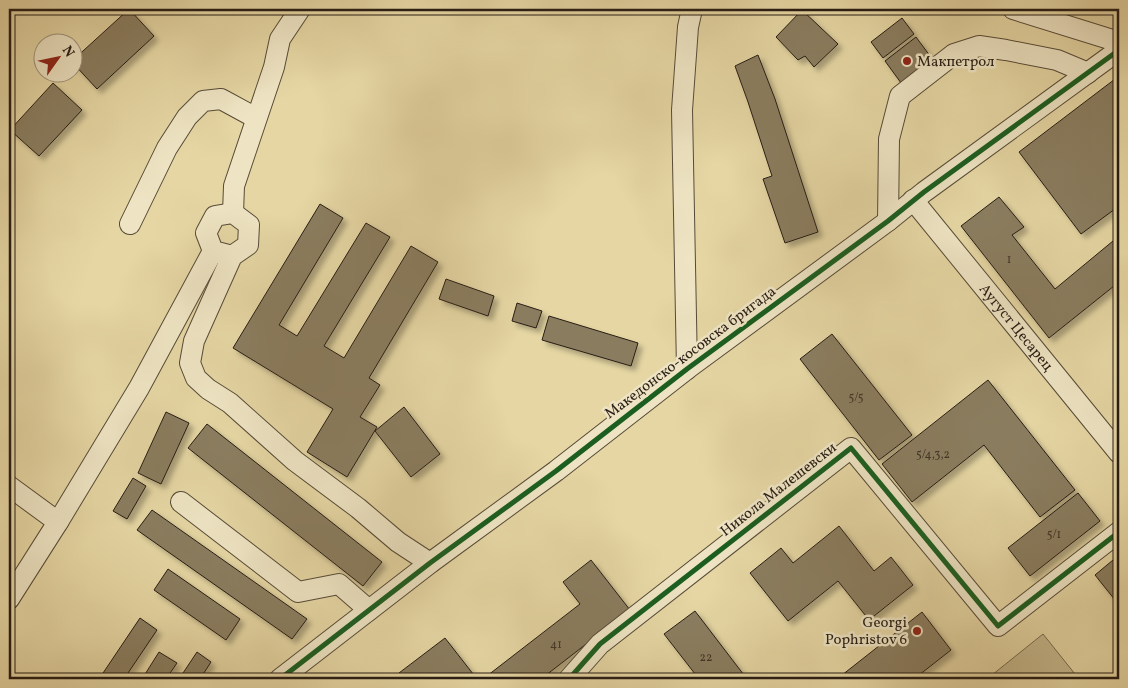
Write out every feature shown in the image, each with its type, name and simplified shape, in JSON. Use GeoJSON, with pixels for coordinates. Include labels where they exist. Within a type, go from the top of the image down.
{"type":"FeatureCollection","features":[{"type":"Feature","properties":{"kind":"street"},"geometry":{"type":"LineString","coordinates":[[233,213],[234,186],[274,67],[280,39],[300,9]]}},
{"type":"Feature","properties":{"kind":"street"},"geometry":{"type":"LineString","coordinates":[[687,369],[682,110],[688,26],[692,9]]}},
{"type":"Feature","properties":{"kind":"street"},"geometry":{"type":"LineString","coordinates":[[1013,9],[1119,42]]}},
{"type":"Feature","properties":{"kind":"street"},"geometry":{"type":"LineString","coordinates":[[888,221],[890,139],[900,96],[954,54],[979,46],[988,47],[1057,60],[1088,73]]}},
{"type":"Feature","properties":{"kind":"street","name":"Македонско-косовска бригада"},"geometry":{"type":"LineString","coordinates":[[280,679],[430,563],[556,471],[687,369],[888,221],[913,200],[1119,50]]}},
{"type":"Feature","properties":{"kind":"street"},"geometry":{"type":"LineString","coordinates":[[130,224],[167,148],[187,117],[203,101],[221,99],[256,118]]}},
{"type":"Feature","properties":{"kind":"street","name":"Аугуст Цесарец"},"geometry":{"type":"LineString","coordinates":[[913,200],[1119,454]]}},
{"type":"Feature","properties":{"kind":"street"},"geometry":{"type":"LineString","coordinates":[[9,599],[223,254],[248,245],[248,225],[233,213],[215,216],[206,233],[223,254]]}},
{"type":"Feature","properties":{"kind":"street"},"geometry":{"type":"LineString","coordinates":[[223,254],[194,340],[190,363],[196,378],[208,389],[230,403],[295,461],[358,508],[398,542],[430,563]]}},
{"type":"Feature","properties":{"kind":"street","name":"Никола Малешевски"},"geometry":{"type":"LineString","coordinates":[[569,679],[600,644],[851,448],[998,626],[1119,532]]}},
{"type":"Feature","properties":{"kind":"street"},"geometry":{"type":"LineString","coordinates":[[9,486],[58,522]]}},
{"type":"Feature","properties":{"kind":"street"},"geometry":{"type":"LineString","coordinates":[[180,502],[298,592],[339,584],[370,610]]}},
{"type":"Feature","properties":{"kind":"shaded area"},"geometry":{"type":"Polygon","coordinates":[[[1043,634],[1079,679],[987,679],[1043,634]]]}},
{"type":"Feature","properties":{"kind":"building"},"geometry":{"type":"Polygon","coordinates":[[[129,9],[154,36],[97,89],[82,73],[82,52],[129,9]]]}},
{"type":"Feature","properties":{"kind":"building"},"geometry":{"type":"Polygon","coordinates":[[[802,10],[838,44],[814,67],[805,56],[798,60],[776,37],[802,10]]]}},
{"type":"Feature","properties":{"kind":"building"},"geometry":{"type":"Polygon","coordinates":[[[902,18],[914,34],[883,58],[871,42],[902,18]]]}},
{"type":"Feature","properties":{"kind":"building"},"geometry":{"type":"Polygon","coordinates":[[[916,37],[936,64],[904,87],[885,61],[916,37]]]}},
{"type":"Feature","properties":{"kind":"building"},"geometry":{"type":"Polygon","coordinates":[[[758,55],[775,99],[818,232],[785,243],[763,179],[772,176],[735,66],[758,55]]]}},
{"type":"Feature","properties":{"kind":"building"},"geometry":{"type":"Polygon","coordinates":[[[1119,76],[1119,206],[1081,234],[1019,152],[1119,76]]]}},
{"type":"Feature","properties":{"kind":"building"},"geometry":{"type":"Polygon","coordinates":[[[53,83],[82,110],[39,156],[10,130],[53,83]]]}},
{"type":"Feature","properties":{"kind":"building"},"geometry":{"type":"Polygon","coordinates":[[[999,197],[1024,227],[1012,235],[1055,289],[1119,236],[1119,282],[1049,338],[961,226],[999,197]]]}},
{"type":"Feature","properties":{"kind":"building"},"geometry":{"type":"Polygon","coordinates":[[[320,204],[343,218],[279,325],[297,336],[366,223],[390,237],[324,346],[344,358],[411,246],[438,262],[369,378],[380,385],[360,417],[377,427],[347,477],[307,452],[333,409],[233,348],[320,204]]]}},
{"type":"Feature","properties":{"kind":"building"},"geometry":{"type":"Polygon","coordinates":[[[446,279],[494,296],[488,316],[439,299],[446,279]]]}},
{"type":"Feature","properties":{"kind":"building"},"geometry":{"type":"Polygon","coordinates":[[[517,303],[542,311],[536,328],[512,321],[517,303]]]}},
{"type":"Feature","properties":{"kind":"building"},"geometry":{"type":"Polygon","coordinates":[[[549,316],[638,343],[631,366],[542,340],[549,316]]]}},
{"type":"Feature","properties":{"kind":"building"},"geometry":{"type":"Polygon","coordinates":[[[832,334],[912,435],[879,460],[800,359],[832,334]]]}},
{"type":"Feature","properties":{"kind":"building"},"geometry":{"type":"Polygon","coordinates":[[[988,380],[1075,490],[1040,517],[984,445],[912,502],[882,464],[988,380]]]}},
{"type":"Feature","properties":{"kind":"building"},"geometry":{"type":"Polygon","coordinates":[[[404,407],[440,454],[411,477],[375,431],[404,407]]]}},
{"type":"Feature","properties":{"kind":"building"},"geometry":{"type":"Polygon","coordinates":[[[166,412],[189,423],[161,484],[138,473],[166,412]]]}},
{"type":"Feature","properties":{"kind":"building"},"geometry":{"type":"Polygon","coordinates":[[[207,424],[382,562],[363,586],[188,448],[207,424]]]}},
{"type":"Feature","properties":{"kind":"building"},"geometry":{"type":"Polygon","coordinates":[[[133,478],[146,486],[127,519],[113,511],[133,478]]]}},
{"type":"Feature","properties":{"kind":"building"},"geometry":{"type":"Polygon","coordinates":[[[1078,493],[1100,521],[1030,576],[1008,548],[1078,493]]]}},
{"type":"Feature","properties":{"kind":"building"},"geometry":{"type":"Polygon","coordinates":[[[152,510],[307,619],[292,639],[137,530],[152,510]]]}},
{"type":"Feature","properties":{"kind":"building"},"geometry":{"type":"Polygon","coordinates":[[[839,526],[874,571],[891,557],[913,585],[869,620],[838,581],[788,621],[750,573],[781,548],[793,563],[839,526]]]}},
{"type":"Feature","properties":{"kind":"building"},"geometry":{"type":"Polygon","coordinates":[[[1119,555],[1119,605],[1095,575],[1119,555]]]}},
{"type":"Feature","properties":{"kind":"building"},"geometry":{"type":"Polygon","coordinates":[[[591,560],[630,610],[541,679],[483,679],[580,604],[563,582],[591,560]]]}},
{"type":"Feature","properties":{"kind":"building"},"geometry":{"type":"Polygon","coordinates":[[[168,569],[240,619],[226,640],[154,590],[168,569]]]}},
{"type":"Feature","properties":{"kind":"building"},"geometry":{"type":"Polygon","coordinates":[[[695,611],[747,679],[699,679],[664,634],[695,611]]]}},
{"type":"Feature","properties":{"kind":"building","name":"Georgi Pophristov 6"},"geometry":{"type":"Polygon","coordinates":[[[922,612],[951,650],[914,679],[837,679],[922,612]]]}},
{"type":"Feature","properties":{"kind":"building"},"geometry":{"type":"Polygon","coordinates":[[[140,618],[157,630],[124,679],[99,679],[140,618]]]}},
{"type":"Feature","properties":{"kind":"building"},"geometry":{"type":"Polygon","coordinates":[[[445,638],[477,679],[404,679],[399,673],[445,638]]]}},
{"type":"Feature","properties":{"kind":"building"},"geometry":{"type":"Polygon","coordinates":[[[159,652],[177,663],[166,679],[142,679],[159,652]]]}},
{"type":"Feature","properties":{"kind":"building"},"geometry":{"type":"Polygon","coordinates":[[[197,652],[211,662],[200,679],[179,679],[197,652]]]}},
{"type":"Feature","properties":{"kind":"cycle path"},"geometry":{"type":"LineString","coordinates":[[280,679],[430,563],[556,471],[687,369],[888,221],[924,192],[1119,50]]}},
{"type":"Feature","properties":{"kind":"cycle path"},"geometry":{"type":"LineString","coordinates":[[569,679],[600,644],[851,448],[998,626],[1119,532]]}},
{"type":"Feature","properties":{"kind":"place","name":"Макпетрол"},"geometry":{"type":"Point","coordinates":[907,61]}},
{"type":"Feature","properties":{"kind":"place","name":"Georgi Pophristov 6"},"geometry":{"type":"Point","coordinates":[917,631]}}]}
